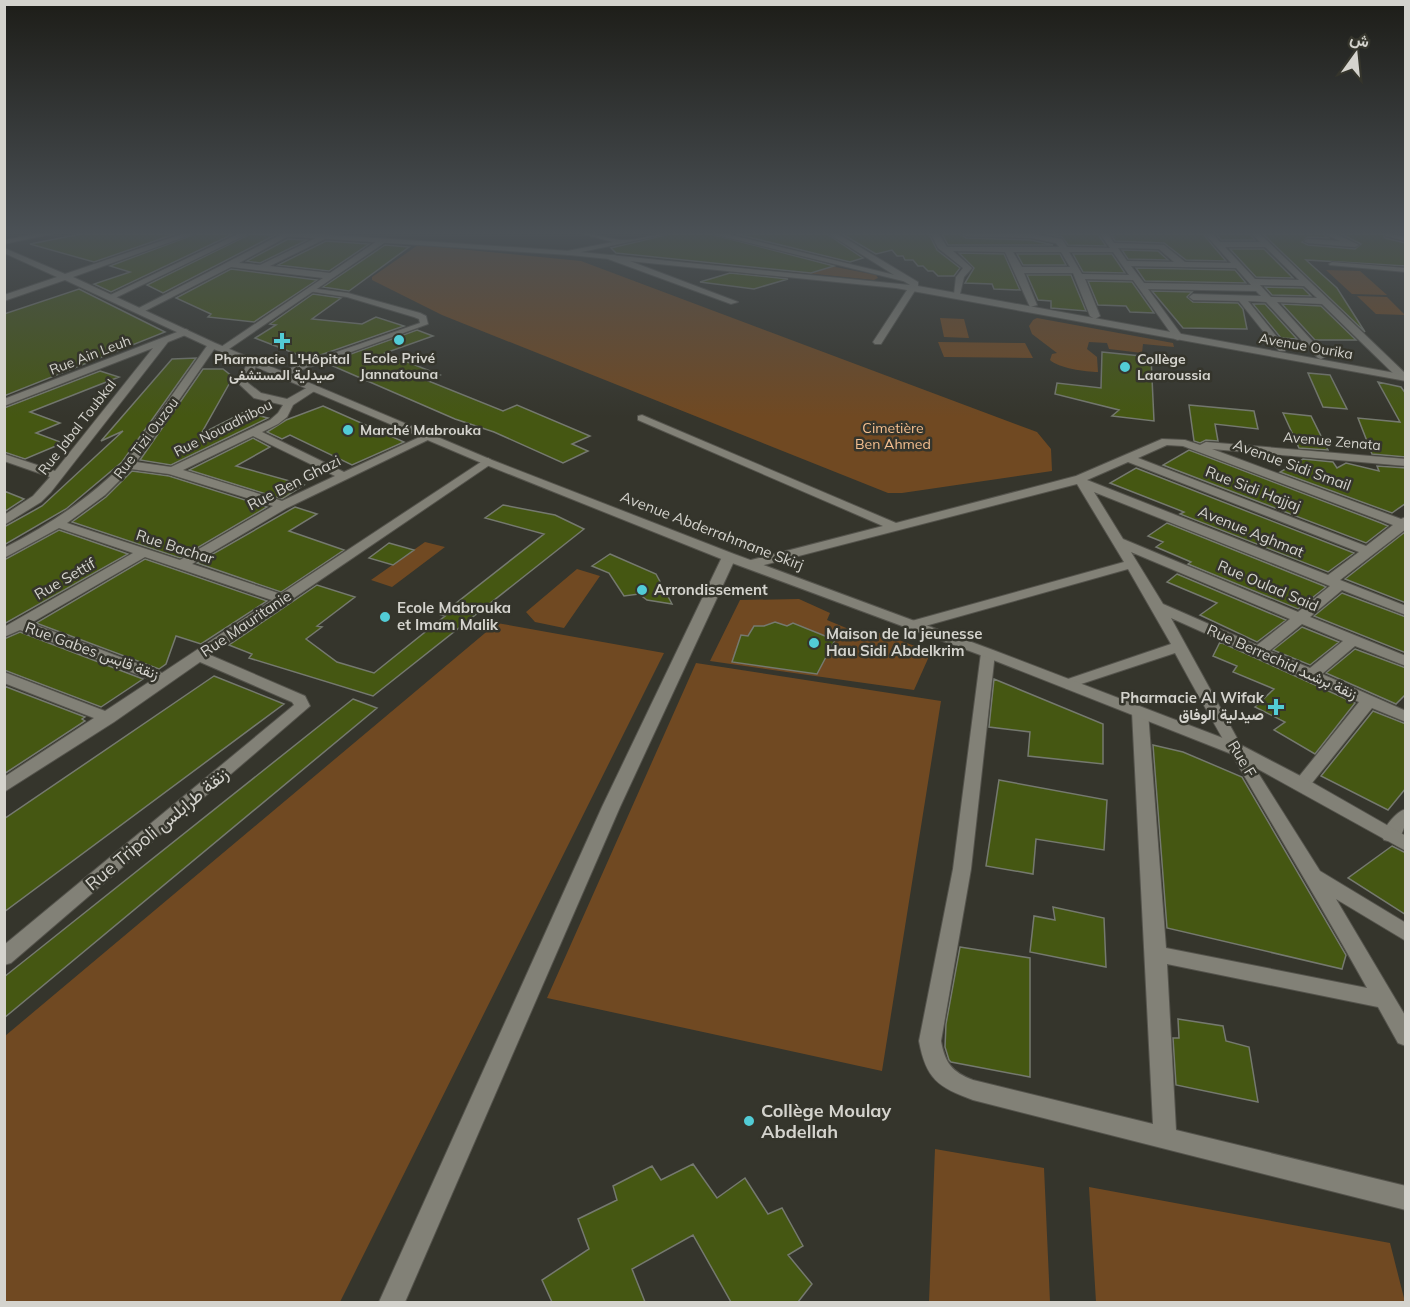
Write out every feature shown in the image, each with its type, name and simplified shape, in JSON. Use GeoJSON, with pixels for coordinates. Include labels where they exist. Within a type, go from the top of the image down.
{"type":"FeatureCollection","features":[{"type":"Feature","properties":{"kind":"street","name":"Avenue Abderrahmane Skirj"},"geometry":{"type":"LineString","coordinates":[[106,295],[218,347],[488,462],[729,557],[988,653],[1235,749],[1302,784],[1398,840]]}},
{"type":"Feature","properties":{"kind":"street"},"geometry":{"type":"LineString","coordinates":[[110,297],[114,295]]}},
{"type":"Feature","properties":{"kind":"street"},"geometry":{"type":"LineString","coordinates":[[140,310],[169,295]]}},
{"type":"Feature","properties":{"kind":"street"},"geometry":{"type":"LineString","coordinates":[[218,347],[302,295]]}},
{"type":"Feature","properties":{"kind":"street"},"geometry":{"type":"LineString","coordinates":[[715,295],[734,302]]}},
{"type":"Feature","properties":{"kind":"street"},"geometry":{"type":"LineString","coordinates":[[878,342],[905,295]]}},
{"type":"Feature","properties":{"kind":"street","name":"Avenue Ourika"},"geometry":{"type":"LineString","coordinates":[[966,295],[1178,337],[1405,375]]}},
{"type":"Feature","properties":{"kind":"street","name":"Avenue Ourika"},"geometry":{"type":"LineString","coordinates":[[976,295],[1394,368],[1405,375]]}},
{"type":"Feature","properties":{"kind":"street"},"geometry":{"type":"LineString","coordinates":[[1029,295],[1033,304]]}},
{"type":"Feature","properties":{"kind":"street"},"geometry":{"type":"LineString","coordinates":[[1087,295],[1095,316]]}},
{"type":"Feature","properties":{"kind":"street"},"geometry":{"type":"LineString","coordinates":[[1147,295],[1178,337]]}},
{"type":"Feature","properties":{"kind":"street"},"geometry":{"type":"LineString","coordinates":[[1267,295],[1322,356]]}},
{"type":"Feature","properties":{"kind":"street"},"geometry":{"type":"LineString","coordinates":[[1318,295],[1394,368]]}},
{"type":"Feature","properties":{"kind":"street"},"geometry":{"type":"LineString","coordinates":[[1193,297],[1324,301]]}},
{"type":"Feature","properties":{"kind":"street"},"geometry":{"type":"LineString","coordinates":[[1240,298],[1282,349]]}},
{"type":"Feature","properties":{"kind":"street","name":"Rue Ain Leuh"},"geometry":{"type":"LineString","coordinates":[[4,403],[185,332]]}},
{"type":"Feature","properties":{"kind":"street","name":"Rue Jabal Toubkal"},"geometry":{"type":"LineString","coordinates":[[4,521],[37,499],[58,476],[163,342]]}},
{"type":"Feature","properties":{"kind":"street","name":"Rue Tizi Ouzou"},"geometry":{"type":"LineString","coordinates":[[4,554],[59,524],[95,498],[128,465],[218,347]]}},
{"type":"Feature","properties":{"kind":"street"},"geometry":{"type":"LineString","coordinates":[[253,362],[243,383],[248,392],[289,403]]}},
{"type":"Feature","properties":{"kind":"street","name":"Rue Nouadhibou"},"geometry":{"type":"LineString","coordinates":[[172,471],[283,415],[289,403],[314,388]]}},
{"type":"Feature","properties":{"kind":"street"},"geometry":{"type":"LineString","coordinates":[[642,418],[893,526]]}},
{"type":"Feature","properties":{"kind":"street"},"geometry":{"type":"LineString","coordinates":[[253,432],[344,476]]}},
{"type":"Feature","properties":{"kind":"street","name":"Rue Ben Ghazi"},"geometry":{"type":"LineString","coordinates":[[180,566],[283,505],[428,437]]}},
{"type":"Feature","properties":{"kind":"street","name":"Avenue Sidi Smail"},"geometry":{"type":"LineString","coordinates":[[1125,457],[1166,441],[1185,443],[1404,523]]}},
{"type":"Feature","properties":{"kind":"street","name":"Avenue Zenata"},"geometry":{"type":"LineString","coordinates":[[1185,443],[1406,463]]}},
{"type":"Feature","properties":{"kind":"street"},"geometry":{"type":"LineString","coordinates":[[5,457],[58,476]]}},
{"type":"Feature","properties":{"kind":"street"},"geometry":{"type":"LineString","coordinates":[[752,564],[893,526],[1082,481],[1125,457]]}},
{"type":"Feature","properties":{"kind":"street","name":"Rue Sidi Hajjaj"},"geometry":{"type":"LineString","coordinates":[[1125,457],[1368,551]]}},
{"type":"Feature","properties":{"kind":"street","name":"Rue Mauritanie"},"geometry":{"type":"LineString","coordinates":[[4,786],[488,462]]}},
{"type":"Feature","properties":{"kind":"street"},"geometry":{"type":"LineString","coordinates":[[128,465],[172,471],[283,505]]}},
{"type":"Feature","properties":{"kind":"street","name":"Rue F"},"geometry":{"type":"LineString","coordinates":[[1082,481],[1158,607],[1235,749],[1313,875],[1406,1037]]}},
{"type":"Feature","properties":{"kind":"street","name":"Avenue Aghmat"},"geometry":{"type":"LineString","coordinates":[[1082,481],[1406,611]]}},
{"type":"Feature","properties":{"kind":"street"},"geometry":{"type":"LineString","coordinates":[[1258,652],[1302,617],[1368,551],[1404,523]]}},
{"type":"Feature","properties":{"kind":"street","name":"Rue Bachar"},"geometry":{"type":"LineString","coordinates":[[59,524],[141,554],[282,599]]}},
{"type":"Feature","properties":{"kind":"street","name":"Rue Oulad Said"},"geometry":{"type":"LineString","coordinates":[[1117,541],[1406,662]]}},
{"type":"Feature","properties":{"kind":"street","name":"Rue Settif"},"geometry":{"type":"LineString","coordinates":[[4,633],[141,554]]}},
{"type":"Feature","properties":{"kind":"street"},"geometry":{"type":"LineString","coordinates":[[392,1302],[611,807],[729,557]]}},
{"type":"Feature","properties":{"kind":"street"},"geometry":{"type":"LineString","coordinates":[[913,625],[1130,564]]}},
{"type":"Feature","properties":{"kind":"street","name":"Rue Berrechid زنقة برشىد"},"geometry":{"type":"LineString","coordinates":[[1158,607],[1404,715]]}},
{"type":"Feature","properties":{"kind":"street","name":"Rue Gabes زنقة قابس"},"geometry":{"type":"LineString","coordinates":[[19,624],[165,679]]}},
{"type":"Feature","properties":{"kind":"street"},"geometry":{"type":"LineString","coordinates":[[1311,675],[1353,640]]}},
{"type":"Feature","properties":{"kind":"street"},"geometry":{"type":"LineString","coordinates":[[1067,684],[1180,646]]}},
{"type":"Feature","properties":{"kind":"street"},"geometry":{"type":"LineString","coordinates":[[988,653],[962,869],[930,1041],[933,1060],[939,1074],[973,1090],[1406,1198]]}},
{"type":"Feature","properties":{"kind":"street","name":"Rue Tripoli زنقة طرابلس"},"geometry":{"type":"LineString","coordinates":[[4,957],[302,706],[299,699],[199,656]]}},
{"type":"Feature","properties":{"kind":"street"},"geometry":{"type":"LineString","coordinates":[[4,677],[108,717]]}},
{"type":"Feature","properties":{"kind":"street"},"geometry":{"type":"LineString","coordinates":[[1302,784],[1369,701]]}},
{"type":"Feature","properties":{"kind":"street"},"geometry":{"type":"LineString","coordinates":[[1140,712],[1165,1138]]}},
{"type":"Feature","properties":{"kind":"street"},"geometry":{"type":"LineString","coordinates":[[1398,840],[1406,815]]}},
{"type":"Feature","properties":{"kind":"street"},"geometry":{"type":"LineString","coordinates":[[1313,875],[1406,933]]}},
{"type":"Feature","properties":{"kind":"street"},"geometry":{"type":"LineString","coordinates":[[1156,954],[1385,1000]]}},
{"type":"Feature","properties":{"kind":"lane"},"geometry":{"type":"LineString","coordinates":[[282,374],[424,324],[423,318],[417,315],[372,300],[341,295]]}},
{"type":"Feature","properties":{"kind":"green space","name":"Cimetière Ben Ahmed"},"geometry":{"type":"Polygon","coordinates":[[[402,295],[672,295],[1037,432],[1051,449],[1052,471],[902,493],[888,493],[442,315],[402,295]]]}},
{"type":"Feature","properties":{"kind":"green space"},"geometry":{"type":"Polygon","coordinates":[[[1357,296],[1387,297],[1405,315],[1376,314],[1357,296]]]}},
{"type":"Feature","properties":{"kind":"green space"},"geometry":{"type":"Polygon","coordinates":[[[940,318],[964,319],[969,338],[944,337],[940,318]]]}},
{"type":"Feature","properties":{"kind":"green space"},"geometry":{"type":"Polygon","coordinates":[[[1037,318],[1173,343],[1174,347],[1143,344],[1142,353],[1109,349],[1107,343],[1089,342],[1087,349],[1097,357],[1098,372],[1072,369],[1050,360],[1052,354],[1057,353],[1032,334],[1029,326],[1037,318]]]}},
{"type":"Feature","properties":{"kind":"green space"},"geometry":{"type":"Polygon","coordinates":[[[938,342],[1025,343],[1033,358],[944,357],[938,342]]]}},
{"type":"Feature","properties":{"kind":"green space"},"geometry":{"type":"Polygon","coordinates":[[[425,542],[445,547],[392,587],[371,580],[425,542]]]}},
{"type":"Feature","properties":{"kind":"green space"},"geometry":{"type":"Polygon","coordinates":[[[577,569],[600,576],[564,628],[535,622],[526,612],[577,569]]]}},
{"type":"Feature","properties":{"kind":"green space","name":"Maison de la jeunesse Hau Sidi Abdelkrim"},"geometry":{"type":"Polygon","coordinates":[[[799,599],[830,613],[827,620],[863,635],[880,633],[931,652],[914,690],[710,661],[740,600],[799,599]]]}},
{"type":"Feature","properties":{"kind":"green space"},"geometry":{"type":"Polygon","coordinates":[[[497,623],[664,653],[340,1302],[5,1302],[5,1036],[497,623]]]}},
{"type":"Feature","properties":{"kind":"green space"},"geometry":{"type":"Polygon","coordinates":[[[696,663],[941,701],[882,1071],[547,998],[696,663]]]}},
{"type":"Feature","properties":{"kind":"green space"},"geometry":{"type":"Polygon","coordinates":[[[935,1149],[1044,1168],[1050,1302],[929,1302],[935,1149]]]}},
{"type":"Feature","properties":{"kind":"green space"},"geometry":{"type":"Polygon","coordinates":[[[1089,1187],[1390,1243],[1405,1302],[1096,1302],[1089,1187]]]}},
{"type":"Feature","properties":{"kind":"building"},"geometry":{"type":"Polygon","coordinates":[[[61,295],[91,295],[165,332],[4,396],[4,314],[61,295]]]}},
{"type":"Feature","properties":{"kind":"building"},"geometry":{"type":"Polygon","coordinates":[[[182,295],[295,295],[254,322],[208,317],[211,314],[176,298],[182,295]]]}},
{"type":"Feature","properties":{"kind":"building"},"geometry":{"type":"Polygon","coordinates":[[[312,295],[320,295],[341,298],[312,319],[362,324],[376,317],[404,326],[309,359],[255,338],[276,325],[270,324],[312,295]]]}},
{"type":"Feature","properties":{"kind":"building"},"geometry":{"type":"Polygon","coordinates":[[[1036,295],[1079,295],[1086,311],[1051,308],[1051,301],[1038,300],[1036,295]]]}},
{"type":"Feature","properties":{"kind":"building"},"geometry":{"type":"Polygon","coordinates":[[[1094,295],[1141,295],[1154,313],[1130,312],[1126,306],[1098,305],[1094,295]]]}},
{"type":"Feature","properties":{"kind":"building"},"geometry":{"type":"Polygon","coordinates":[[[1155,295],[1189,295],[1187,297],[1193,302],[1238,303],[1243,309],[1247,329],[1183,328],[1155,295]]]}},
{"type":"Feature","properties":{"kind":"building"},"geometry":{"type":"Polygon","coordinates":[[[1326,295],[1341,295],[1365,332],[1326,295]]]}},
{"type":"Feature","properties":{"kind":"building"},"geometry":{"type":"Polygon","coordinates":[[[1253,304],[1265,304],[1297,339],[1281,338],[1253,304]]]}},
{"type":"Feature","properties":{"kind":"building"},"geometry":{"type":"Polygon","coordinates":[[[1282,304],[1321,306],[1356,340],[1315,340],[1282,304]]]}},
{"type":"Feature","properties":{"kind":"building"},"geometry":{"type":"Polygon","coordinates":[[[417,330],[433,336],[385,353],[440,375],[426,380],[503,411],[517,405],[590,436],[572,444],[588,451],[563,463],[326,363],[417,330]]]}},
{"type":"Feature","properties":{"kind":"building"},"geometry":{"type":"Polygon","coordinates":[[[1102,352],[1151,357],[1154,421],[1112,416],[1119,410],[1055,394],[1057,383],[1101,388],[1102,352]]]}},
{"type":"Feature","properties":{"kind":"building"},"geometry":{"type":"Polygon","coordinates":[[[196,358],[122,462],[66,509],[4,545],[4,527],[42,506],[123,431],[101,441],[172,359],[196,358]]]}},
{"type":"Feature","properties":{"kind":"building"},"geometry":{"type":"Polygon","coordinates":[[[203,369],[223,369],[233,377],[201,434],[244,412],[268,418],[171,465],[140,460],[203,369]]]}},
{"type":"Feature","properties":{"kind":"building"},"geometry":{"type":"Polygon","coordinates":[[[100,371],[119,377],[30,412],[60,423],[36,433],[63,443],[25,459],[4,452],[4,408],[100,371]]]}},
{"type":"Feature","properties":{"kind":"building"},"geometry":{"type":"Polygon","coordinates":[[[1308,373],[1330,375],[1347,409],[1323,407],[1308,373]]]}},
{"type":"Feature","properties":{"kind":"building"},"geometry":{"type":"Polygon","coordinates":[[[1378,382],[1401,387],[1406,394],[1406,457],[1372,454],[1358,418],[1400,422],[1378,382]]]}},
{"type":"Feature","properties":{"kind":"building"},"geometry":{"type":"Polygon","coordinates":[[[1189,405],[1254,411],[1258,429],[1215,424],[1218,441],[1206,440],[1200,443],[1194,441],[1189,405]]]}},
{"type":"Feature","properties":{"kind":"building"},"geometry":{"type":"Polygon","coordinates":[[[323,406],[404,442],[352,465],[290,435],[282,439],[267,432],[286,420],[323,406]]]}},
{"type":"Feature","properties":{"kind":"building"},"geometry":{"type":"Polygon","coordinates":[[[1283,413],[1311,416],[1328,450],[1299,448],[1283,413]]]}},
{"type":"Feature","properties":{"kind":"building"},"geometry":{"type":"Polygon","coordinates":[[[253,438],[270,447],[236,466],[304,485],[282,499],[189,470],[253,438]]]}},
{"type":"Feature","properties":{"kind":"building"},"geometry":{"type":"Polygon","coordinates":[[[1189,450],[1388,526],[1366,543],[1163,465],[1189,450]]]}},
{"type":"Feature","properties":{"kind":"building"},"geometry":{"type":"Polygon","coordinates":[[[1303,459],[1333,462],[1337,468],[1346,463],[1379,471],[1377,466],[1406,468],[1406,503],[1392,513],[1280,472],[1303,459]]]}},
{"type":"Feature","properties":{"kind":"building"},"geometry":{"type":"Polygon","coordinates":[[[1136,468],[1354,553],[1328,572],[1180,514],[1184,512],[1110,483],[1136,468]]]}},
{"type":"Feature","properties":{"kind":"building"},"geometry":{"type":"Polygon","coordinates":[[[132,471],[169,476],[267,507],[180,558],[72,522],[106,497],[132,471]]]}},
{"type":"Feature","properties":{"kind":"building"},"geometry":{"type":"Polygon","coordinates":[[[4,491],[24,499],[4,512],[4,491]]]}},
{"type":"Feature","properties":{"kind":"building"},"geometry":{"type":"Polygon","coordinates":[[[503,505],[555,515],[584,529],[373,696],[249,658],[252,654],[229,645],[317,585],[355,597],[317,626],[322,627],[306,639],[337,662],[374,673],[445,616],[441,615],[544,534],[485,518],[503,505]]]}},
{"type":"Feature","properties":{"kind":"building"},"geometry":{"type":"Polygon","coordinates":[[[295,507],[317,514],[289,531],[344,550],[281,592],[197,563],[295,507]]]}},
{"type":"Feature","properties":{"kind":"building"},"geometry":{"type":"Polygon","coordinates":[[[1167,523],[1326,587],[1298,609],[1188,564],[1191,562],[1156,547],[1163,542],[1148,536],[1167,523]]]}},
{"type":"Feature","properties":{"kind":"building"},"geometry":{"type":"Polygon","coordinates":[[[59,530],[128,554],[4,624],[4,560],[59,530]]]}},
{"type":"Feature","properties":{"kind":"building"},"geometry":{"type":"Polygon","coordinates":[[[1405,532],[1406,603],[1345,579],[1405,532]]]}},
{"type":"Feature","properties":{"kind":"building"},"geometry":{"type":"Polygon","coordinates":[[[389,543],[414,550],[393,565],[369,558],[389,543]]]}},
{"type":"Feature","properties":{"kind":"building"},"geometry":{"type":"Polygon","coordinates":[[[610,554],[656,574],[672,604],[647,600],[639,594],[624,596],[609,573],[592,566],[610,554]]]}},
{"type":"Feature","properties":{"kind":"building"},"geometry":{"type":"Polygon","coordinates":[[[145,559],[267,601],[201,644],[176,636],[166,664],[159,669],[36,623],[145,559]]]}},
{"type":"Feature","properties":{"kind":"building"},"geometry":{"type":"Polygon","coordinates":[[[1177,574],[1286,620],[1257,642],[1200,615],[1217,603],[1167,582],[1177,574]]]}},
{"type":"Feature","properties":{"kind":"building"},"geometry":{"type":"Polygon","coordinates":[[[1342,593],[1406,617],[1406,653],[1314,616],[1342,593]]]}},
{"type":"Feature","properties":{"kind":"building"},"geometry":{"type":"Polygon","coordinates":[[[775,622],[787,626],[793,623],[835,640],[817,674],[732,662],[741,635],[748,636],[754,626],[764,626],[775,622]]]}},
{"type":"Feature","properties":{"kind":"building"},"geometry":{"type":"Polygon","coordinates":[[[1302,627],[1339,642],[1310,665],[1273,650],[1302,627]]]}},
{"type":"Feature","properties":{"kind":"building"},"geometry":{"type":"Polygon","coordinates":[[[20,632],[143,679],[101,707],[4,670],[4,639],[20,632]]]}},
{"type":"Feature","properties":{"kind":"building"},"geometry":{"type":"Polygon","coordinates":[[[1220,642],[1355,703],[1315,754],[1274,730],[1285,722],[1255,707],[1274,689],[1233,672],[1237,666],[1213,656],[1220,642]]]}},
{"type":"Feature","properties":{"kind":"building"},"geometry":{"type":"Polygon","coordinates":[[[1355,649],[1406,668],[1406,694],[1396,704],[1326,673],[1355,649]]]}},
{"type":"Feature","properties":{"kind":"building"},"geometry":{"type":"Polygon","coordinates":[[[214,676],[284,704],[4,912],[4,819],[214,676]]]}},
{"type":"Feature","properties":{"kind":"building"},"geometry":{"type":"Polygon","coordinates":[[[994,679],[1103,724],[1103,764],[1028,756],[1030,732],[989,727],[994,679]]]}},
{"type":"Feature","properties":{"kind":"building"},"geometry":{"type":"Polygon","coordinates":[[[4,686],[85,717],[82,719],[85,721],[4,774],[4,686]]]}},
{"type":"Feature","properties":{"kind":"building"},"geometry":{"type":"Polygon","coordinates":[[[353,699],[377,708],[4,1018],[4,977],[353,699]]]}},
{"type":"Feature","properties":{"kind":"building"},"geometry":{"type":"Polygon","coordinates":[[[1373,711],[1406,724],[1406,788],[1388,810],[1321,776],[1373,711]]]}},
{"type":"Feature","properties":{"kind":"building"},"geometry":{"type":"Polygon","coordinates":[[[1153,745],[1183,752],[1242,777],[1346,955],[1342,969],[1167,928],[1153,745]]]}},
{"type":"Feature","properties":{"kind":"building"},"geometry":{"type":"Polygon","coordinates":[[[999,780],[1107,800],[1104,850],[1036,839],[1033,874],[986,866],[999,780]]]}},
{"type":"Feature","properties":{"kind":"building"},"geometry":{"type":"Polygon","coordinates":[[[1392,846],[1406,853],[1406,915],[1348,878],[1392,846]]]}},
{"type":"Feature","properties":{"kind":"building"},"geometry":{"type":"Polygon","coordinates":[[[1053,907],[1104,918],[1106,967],[1030,952],[1034,916],[1055,920],[1053,907]]]}},
{"type":"Feature","properties":{"kind":"building"},"geometry":{"type":"Polygon","coordinates":[[[960,947],[1030,958],[1030,1077],[949,1060],[945,1047],[946,1024],[960,947]]]}},
{"type":"Feature","properties":{"kind":"building"},"geometry":{"type":"Polygon","coordinates":[[[1178,1019],[1223,1026],[1226,1041],[1249,1047],[1258,1102],[1176,1085],[1173,1038],[1179,1038],[1178,1019]]]}},
{"type":"Feature","properties":{"kind":"building"},"geometry":{"type":"Polygon","coordinates":[[[693,1164],[717,1198],[745,1178],[768,1214],[782,1208],[803,1246],[788,1255],[812,1284],[798,1302],[731,1302],[693,1235],[632,1269],[645,1302],[552,1302],[542,1280],[589,1249],[578,1219],[617,1200],[613,1186],[652,1166],[661,1180],[693,1164]]]}},
{"type":"Feature","properties":{"kind":"place","name":"Ecole Privé Jannatouna"},"geometry":{"type":"Point","coordinates":[399,340]}},
{"type":"Feature","properties":{"kind":"place","name":"Pharmacie L'Hôpital صيدلية المستشفى"},"geometry":{"type":"Point","coordinates":[282,341]}},
{"type":"Feature","properties":{"kind":"place","name":"Collège Laaroussia"},"geometry":{"type":"Point","coordinates":[1125,367]}},
{"type":"Feature","properties":{"kind":"place","name":"Marché Mabrouka"},"geometry":{"type":"Point","coordinates":[348,430]}},
{"type":"Feature","properties":{"kind":"place","name":"Arrondissement"},"geometry":{"type":"Point","coordinates":[642,590]}},
{"type":"Feature","properties":{"kind":"place","name":"Ecole Mabrouka et Imam Malik"},"geometry":{"type":"Point","coordinates":[385,617]}},
{"type":"Feature","properties":{"kind":"place","name":"Maison de la jeunesse Hau Sidi Abdelkrim"},"geometry":{"type":"Point","coordinates":[814,643]}},
{"type":"Feature","properties":{"kind":"place","name":"Pharmacie Al Wifak صيدلية الوفاق"},"geometry":{"type":"Point","coordinates":[1276,707]}},
{"type":"Feature","properties":{"kind":"place","name":"Collège Moulay Abdellah"},"geometry":{"type":"Point","coordinates":[749,1121]}}]}
